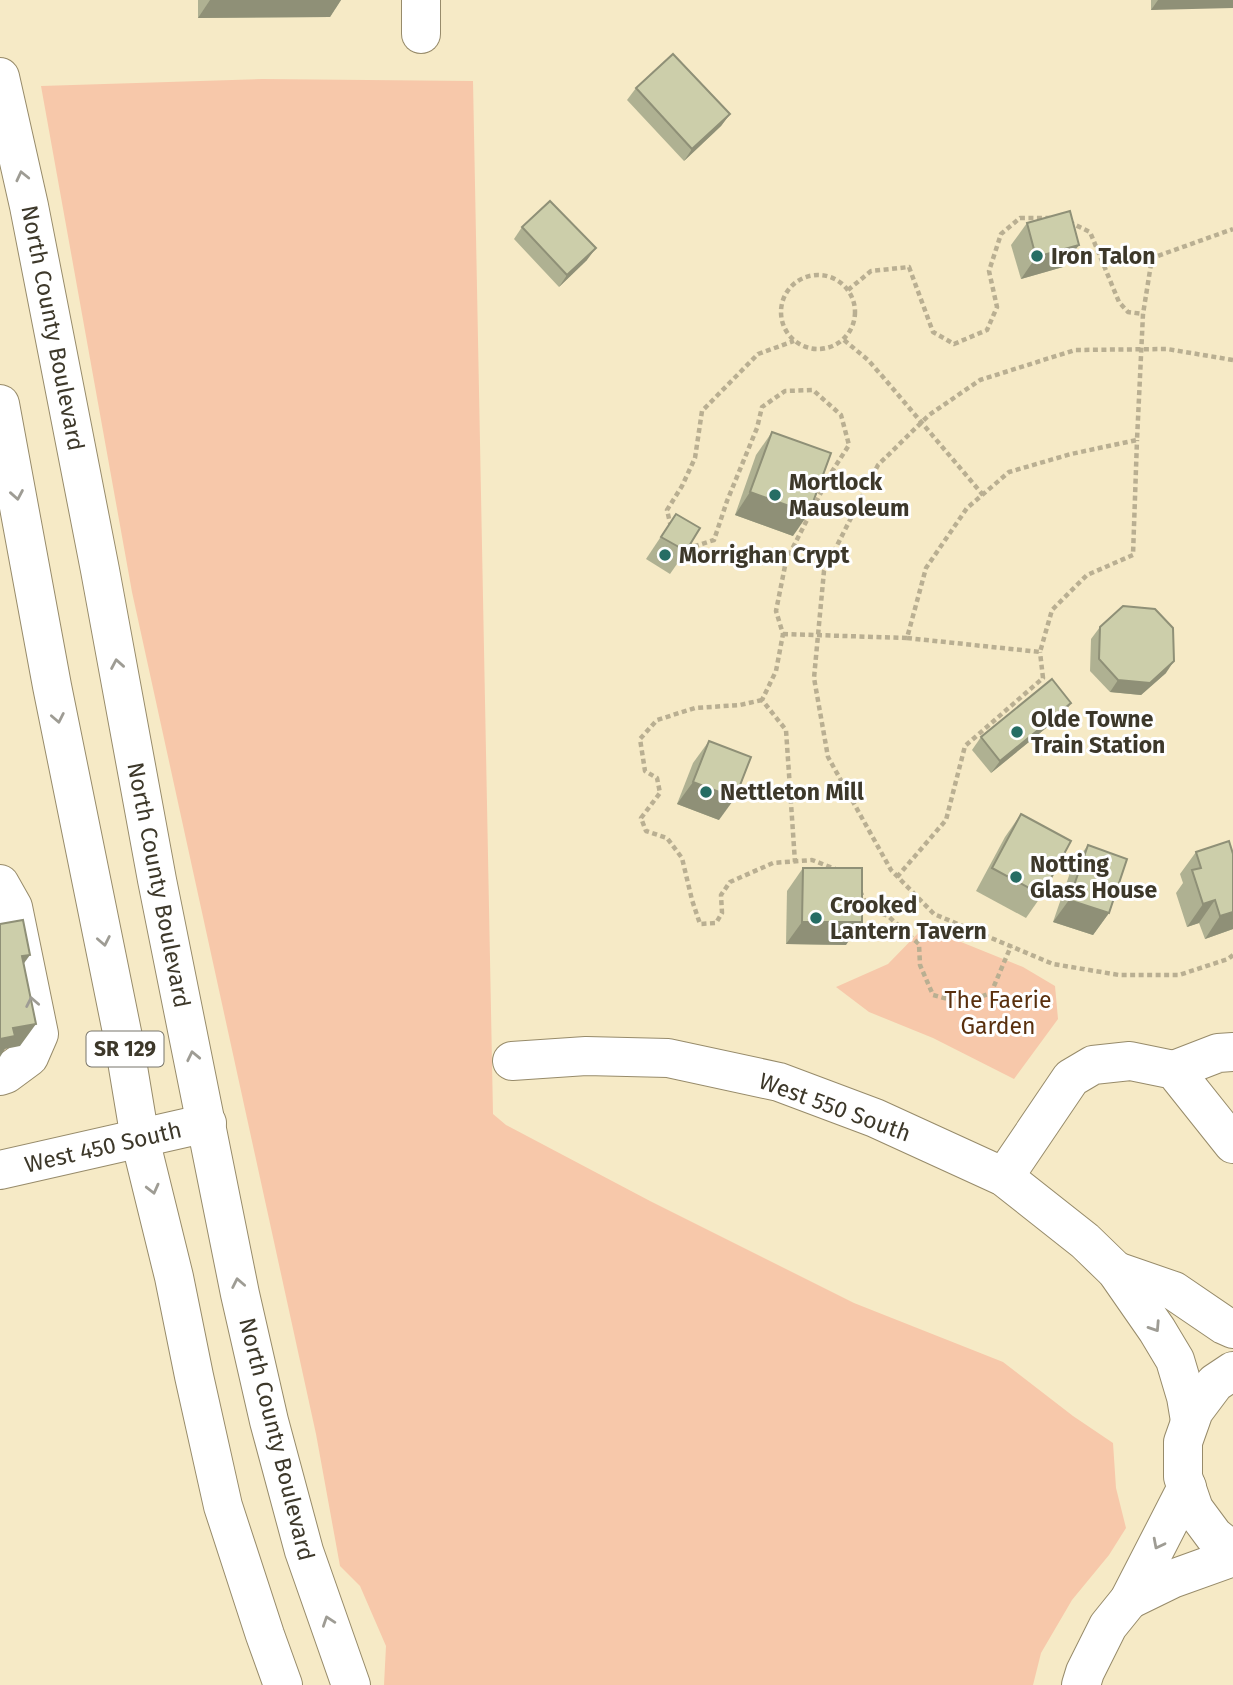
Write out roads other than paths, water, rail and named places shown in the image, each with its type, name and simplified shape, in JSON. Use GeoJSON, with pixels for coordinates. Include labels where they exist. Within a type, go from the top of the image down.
{"type":"FeatureCollection","features":[{"type":"Feature","properties":{"kind":"main road","name":"North County Boulevard"},"geometry":{"type":"LineString","coordinates":[[0,77],[29,206],[100,570],[156,880],[240,1294],[304,1551],[351,1685]]}},
{"type":"Feature","properties":{"kind":"main road","name":"SR 129"},"geometry":{"type":"LineString","coordinates":[[1,420],[123,1037],[140,1139],[174,1277],[223,1506],[283,1685]]}},
{"type":"Feature","properties":{"kind":"main road"},"geometry":{"type":"LineString","coordinates":[[0,884],[13,907],[39,1034],[29,1057],[0,1076]]}},
{"type":"Feature","properties":{"kind":"main road"},"geometry":{"type":"LineString","coordinates":[[1004,1177],[1071,1078],[1093,1065],[1130,1061],[1174,1070],[1218,1053],[1233,1052]]}},
{"type":"Feature","properties":{"kind":"main road","name":"West 550 South"},"geometry":{"type":"LineString","coordinates":[[512,1061],[586,1056],[668,1058],[779,1082],[875,1118],[1004,1177],[1085,1241],[1116,1271]]}},
{"type":"Feature","properties":{"kind":"main road"},"geometry":{"type":"LineString","coordinates":[[1174,1070],[1233,1144]]}},
{"type":"Feature","properties":{"kind":"main road","name":"West 450 South"},"geometry":{"type":"LineString","coordinates":[[0,1170],[207,1123]]}},
{"type":"Feature","properties":{"kind":"main road"},"geometry":{"type":"LineString","coordinates":[[1116,1271],[1174,1291],[1233,1329]]}},
{"type":"Feature","properties":{"kind":"main road"},"geometry":{"type":"LineString","coordinates":[[1116,1271],[1175,1360],[1190,1421]]}},
{"type":"Feature","properties":{"kind":"main road"},"geometry":{"type":"LineString","coordinates":[[1233,1371],[1214,1383],[1194,1410],[1183,1443],[1183,1477],[1194,1509],[1214,1536],[1233,1551]]}},
{"type":"Feature","properties":{"kind":"main road"},"geometry":{"type":"LineString","coordinates":[[1081,1685],[1108,1626],[1129,1600],[1187,1488]]}},
{"type":"Feature","properties":{"kind":"main road"},"geometry":{"type":"LineString","coordinates":[[1129,1600],[1172,1579],[1233,1557]]}},
{"type":"Feature","properties":{"kind":"place","name":"Iron Talon"},"geometry":{"type":"Point","coordinates":[1037,256]}},
{"type":"Feature","properties":{"kind":"place","name":"Mortlock Mausoleum"},"geometry":{"type":"Point","coordinates":[775,495]}},
{"type":"Feature","properties":{"kind":"place","name":"Morrighan Crypt"},"geometry":{"type":"Point","coordinates":[665,555]}},
{"type":"Feature","properties":{"kind":"place","name":"Olde Towne Train Station"},"geometry":{"type":"Point","coordinates":[1017,732]}},
{"type":"Feature","properties":{"kind":"place","name":"Nettleton Mill"},"geometry":{"type":"Point","coordinates":[706,792]}},
{"type":"Feature","properties":{"kind":"place","name":"Notting Glass House"},"geometry":{"type":"Point","coordinates":[1016,877]}},
{"type":"Feature","properties":{"kind":"place","name":"Crooked Lantern Tavern"},"geometry":{"type":"Point","coordinates":[816,918]}},
{"type":"Feature","properties":{"kind":"park label","name":"The Faerie Garden"},"geometry":{"type":"Point","coordinates":[998,1013]}}]}
